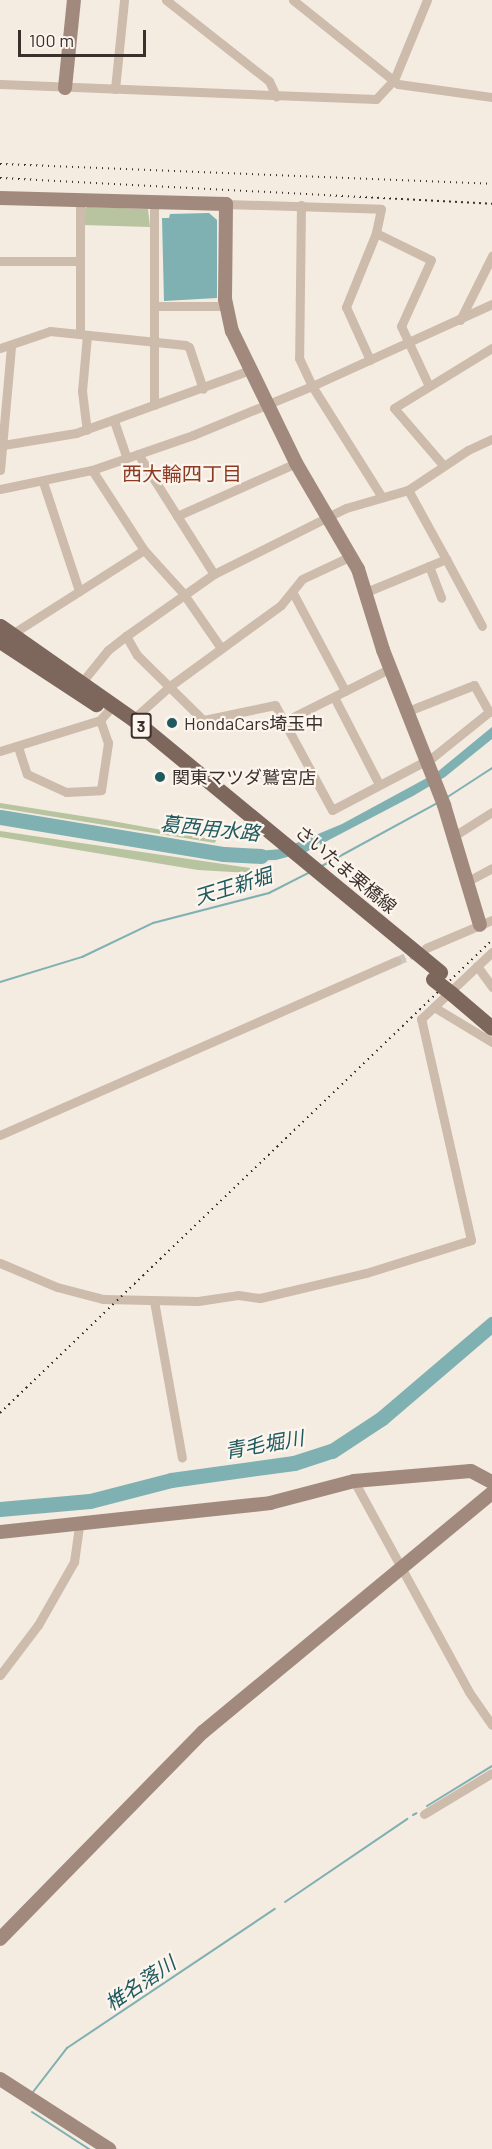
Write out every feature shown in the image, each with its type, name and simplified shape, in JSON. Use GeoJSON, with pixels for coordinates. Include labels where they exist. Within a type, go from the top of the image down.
{"type":"FeatureCollection","features":[{"type":"Feature","properties":{"kind":"main road","name":"さいたま栗橋線"},"geometry":{"type":"LineString","coordinates":[[4,633],[82,682],[133,719],[270,838],[437,975],[492,1028]]}},
{"type":"Feature","properties":{"kind":"main road","name":"さいたま栗橋線"},"geometry":{"type":"LineString","coordinates":[[4,633],[104,715],[270,838]]}},
{"type":"Feature","properties":{"kind":"main road","name":"さいたま栗橋線"},"geometry":{"type":"LineString","coordinates":[[455,991],[492,1016]]}},
{"type":"Feature","properties":{"kind":"street"},"geometry":{"type":"LineString","coordinates":[[65,88],[74,0]]}},
{"type":"Feature","properties":{"kind":"street"},"geometry":{"type":"LineString","coordinates":[[115,89],[124,0]]}},
{"type":"Feature","properties":{"kind":"street"},"geometry":{"type":"LineString","coordinates":[[165,0],[269,81],[276,96]]}},
{"type":"Feature","properties":{"kind":"street"},"geometry":{"type":"LineString","coordinates":[[294,0],[403,86],[492,97]]}},
{"type":"Feature","properties":{"kind":"street"},"geometry":{"type":"LineString","coordinates":[[0,84],[376,99],[394,80],[427,0]]}},
{"type":"Feature","properties":{"kind":"street"},"geometry":{"type":"LineString","coordinates":[[0,198],[381,209],[376,233],[346,307],[370,360]]}},
{"type":"Feature","properties":{"kind":"street"},"geometry":{"type":"LineString","coordinates":[[80,199],[80,261],[84,334],[82,391],[87,430]]}},
{"type":"Feature","properties":{"kind":"street"},"geometry":{"type":"LineString","coordinates":[[154,202],[154,405]]}},
{"type":"Feature","properties":{"kind":"street"},"geometry":{"type":"LineString","coordinates":[[226,204],[225,306],[235,341],[296,463],[351,556],[366,592],[391,668],[428,760],[468,881],[486,922],[426,948]]}},
{"type":"Feature","properties":{"kind":"street"},"geometry":{"type":"LineString","coordinates":[[301,205],[299,358],[312,386],[382,497]]}},
{"type":"Feature","properties":{"kind":"street"},"geometry":{"type":"LineString","coordinates":[[376,233],[431,260],[401,321],[408,342],[429,386]]}},
{"type":"Feature","properties":{"kind":"street"},"geometry":{"type":"LineString","coordinates":[[460,320],[492,256]]}},
{"type":"Feature","properties":{"kind":"street"},"geometry":{"type":"LineString","coordinates":[[0,261],[80,261]]}},
{"type":"Feature","properties":{"kind":"street"},"geometry":{"type":"LineString","coordinates":[[0,489],[43,482],[92,470],[138,454],[312,386],[492,304]]}},
{"type":"Feature","properties":{"kind":"street"},"geometry":{"type":"LineString","coordinates":[[154,306],[225,306]]}},
{"type":"Feature","properties":{"kind":"street"},"geometry":{"type":"LineString","coordinates":[[0,348],[50,331],[189,347],[203,389]]}},
{"type":"Feature","properties":{"kind":"street"},"geometry":{"type":"LineString","coordinates":[[0,470],[11,346]]}},
{"type":"Feature","properties":{"kind":"street"},"geometry":{"type":"LineString","coordinates":[[443,465],[394,408],[492,348]]}},
{"type":"Feature","properties":{"kind":"street"},"geometry":{"type":"LineString","coordinates":[[3,445],[87,430],[250,370]]}},
{"type":"Feature","properties":{"kind":"street"},"geometry":{"type":"LineString","coordinates":[[114,421],[127,458]]}},
{"type":"Feature","properties":{"kind":"street"},"geometry":{"type":"LineString","coordinates":[[82,682],[108,650],[183,593],[214,574],[327,516],[408,490],[443,465],[492,439]]}},
{"type":"Feature","properties":{"kind":"street"},"geometry":{"type":"LineString","coordinates":[[138,454],[214,574]]}},
{"type":"Feature","properties":{"kind":"street"},"geometry":{"type":"LineString","coordinates":[[177,516],[296,463]]}},
{"type":"Feature","properties":{"kind":"street"},"geometry":{"type":"LineString","coordinates":[[92,470],[144,550],[183,593],[221,648]]}},
{"type":"Feature","properties":{"kind":"street"},"geometry":{"type":"LineString","coordinates":[[43,482],[79,591]]}},
{"type":"Feature","properties":{"kind":"street"},"geometry":{"type":"LineString","coordinates":[[408,490],[482,626]]}},
{"type":"Feature","properties":{"kind":"street"},"geometry":{"type":"LineString","coordinates":[[4,633],[79,591],[144,550]]}},
{"type":"Feature","properties":{"kind":"street"},"geometry":{"type":"LineString","coordinates":[[133,719],[170,686],[281,605],[302,579],[351,556]]}},
{"type":"Feature","properties":{"kind":"street"},"geometry":{"type":"LineString","coordinates":[[366,592],[446,559]]}},
{"type":"Feature","properties":{"kind":"street"},"geometry":{"type":"LineString","coordinates":[[429,566],[441,598]]}},
{"type":"Feature","properties":{"kind":"street"},"geometry":{"type":"LineString","coordinates":[[293,593],[345,691]]}},
{"type":"Feature","properties":{"kind":"street"},"geometry":{"type":"LineString","coordinates":[[126,636],[137,656],[203,720],[275,705],[332,810],[428,760],[489,709],[474,685],[408,711]]}},
{"type":"Feature","properties":{"kind":"street"},"geometry":{"type":"LineString","coordinates":[[285,721],[391,668]]}},
{"type":"Feature","properties":{"kind":"street"},"geometry":{"type":"LineString","coordinates":[[334,697],[379,784]]}},
{"type":"Feature","properties":{"kind":"street"},"geometry":{"type":"LineString","coordinates":[[0,751],[18,747],[104,715],[108,743],[101,790],[66,792],[27,774],[18,747]]}},
{"type":"Feature","properties":{"kind":"street"},"geometry":{"type":"LineString","coordinates":[[454,836],[492,812]]}},
{"type":"Feature","properties":{"kind":"street"},"geometry":{"type":"LineString","coordinates":[[468,881],[492,868]]}},
{"type":"Feature","properties":{"kind":"street"},"geometry":{"type":"LineString","coordinates":[[0,1263],[88,1296],[125,1302],[198,1301],[238,1295],[260,1298],[366,1273],[471,1240],[421,1019],[492,952]]}},
{"type":"Feature","properties":{"kind":"street"},"geometry":{"type":"LineString","coordinates":[[0,1135],[397,961]]}},
{"type":"Feature","properties":{"kind":"street"},"geometry":{"type":"LineString","coordinates":[[477,966],[492,987]]}},
{"type":"Feature","properties":{"kind":"street"},"geometry":{"type":"LineString","coordinates":[[434,1007],[492,1042]]}},
{"type":"Feature","properties":{"kind":"street"},"geometry":{"type":"LineString","coordinates":[[154,1301],[182,1458]]}},
{"type":"Feature","properties":{"kind":"street"},"geometry":{"type":"LineString","coordinates":[[0,1532],[270,1503],[354,1481],[471,1471],[492,1482]]}},
{"type":"Feature","properties":{"kind":"street"},"geometry":{"type":"LineString","coordinates":[[354,1481],[470,1692],[492,1725]]}},
{"type":"Feature","properties":{"kind":"street"},"geometry":{"type":"LineString","coordinates":[[0,1939],[203,1732],[492,1493]]}},
{"type":"Feature","properties":{"kind":"street"},"geometry":{"type":"LineString","coordinates":[[0,1675],[38,1625],[74,1562],[80,1525]]}},
{"type":"Feature","properties":{"kind":"street"},"geometry":{"type":"LineString","coordinates":[[424,1814],[492,1773]]}},
{"type":"Feature","properties":{"kind":"street"},"geometry":{"type":"LineString","coordinates":[[0,2079],[109,2149]]}},
{"type":"Feature","properties":{"kind":"green space"},"geometry":{"type":"Polygon","coordinates":[[[87,207],[148,209],[150,227],[83,225],[83,210],[87,207]]]}},
{"type":"Feature","properties":{"kind":"green space"},"geometry":{"type":"Polygon","coordinates":[[[0,803],[216,840],[215,843],[0,808],[0,803]]]}},
{"type":"Feature","properties":{"kind":"green space"},"geometry":{"type":"Polygon","coordinates":[[[0,831],[250,868],[250,873],[198,870],[0,837],[0,831]]]}},
{"type":"Feature","properties":{"kind":"water"},"geometry":{"type":"Polygon","coordinates":[[[209,213],[217,220],[217,298],[164,301],[162,218],[169,218],[170,214],[209,213]]]}},
{"type":"Feature","properties":{"kind":"water"},"geometry":{"type":"Polygon","coordinates":[[[492,727],[492,739],[445,777],[413,796],[306,852],[276,860],[240,861],[243,852],[282,849],[342,824],[436,773],[492,727]]]}},
{"type":"Feature","properties":{"kind":"waterway","name":"天王新堀"},"geometry":{"type":"LineString","coordinates":[[446,798],[492,768]]}},
{"type":"Feature","properties":{"kind":"waterway","name":"天王新堀"},"geometry":{"type":"LineString","coordinates":[[320,867],[439,802]]}},
{"type":"Feature","properties":{"kind":"waterway","name":"葛西用水路"},"geometry":{"type":"LineString","coordinates":[[0,817],[224,854],[261,856]]}},
{"type":"Feature","properties":{"kind":"waterway","name":"天王新堀"},"geometry":{"type":"LineString","coordinates":[[0,982],[82,957],[153,923],[269,893],[310,872]]}},
{"type":"Feature","properties":{"kind":"waterway","name":"青毛堀川"},"geometry":{"type":"LineString","coordinates":[[0,1509],[90,1501],[171,1480],[294,1463],[332,1451],[382,1418],[492,1324]]}},
{"type":"Feature","properties":{"kind":"waterway","name":"椎名落川"},"geometry":{"type":"LineString","coordinates":[[427,1806],[492,1766]]}},
{"type":"Feature","properties":{"kind":"waterway","name":"椎名落川"},"geometry":{"type":"LineString","coordinates":[[413,1815],[417,1813]]}},
{"type":"Feature","properties":{"kind":"waterway","name":"椎名落川"},"geometry":{"type":"LineString","coordinates":[[285,1902],[407,1819]]}},
{"type":"Feature","properties":{"kind":"waterway","name":"椎名落川"},"geometry":{"type":"LineString","coordinates":[[33,2092],[67,2048],[275,1909]]}},
{"type":"Feature","properties":{"kind":"waterway","name":"椎名落川"},"geometry":{"type":"LineString","coordinates":[[32,2112],[89,2149]]}},
{"type":"Feature","properties":{"kind":"tunnel"},"geometry":{"type":"LineString","coordinates":[[397,961],[419,951]]}},
{"type":"Feature","properties":{"kind":"railway"},"geometry":{"type":"LineString","coordinates":[[0,164],[492,184]]}},
{"type":"Feature","properties":{"kind":"railway"},"geometry":{"type":"LineString","coordinates":[[0,178],[492,204]]}},
{"type":"Feature","properties":{"kind":"railway"},"geometry":{"type":"LineString","coordinates":[[0,1413],[492,940]]}},
{"type":"Feature","properties":{"kind":"place","name":"HondaCars埼玉中"},"geometry":{"type":"Point","coordinates":[172,723]}},
{"type":"Feature","properties":{"kind":"place","name":"関東マツダ鷲宮店"},"geometry":{"type":"Point","coordinates":[160,777]}},
{"type":"Feature","properties":{"kind":"district","name":"西大輪四丁目"},"geometry":{"type":"Point","coordinates":[182,473]}}]}
